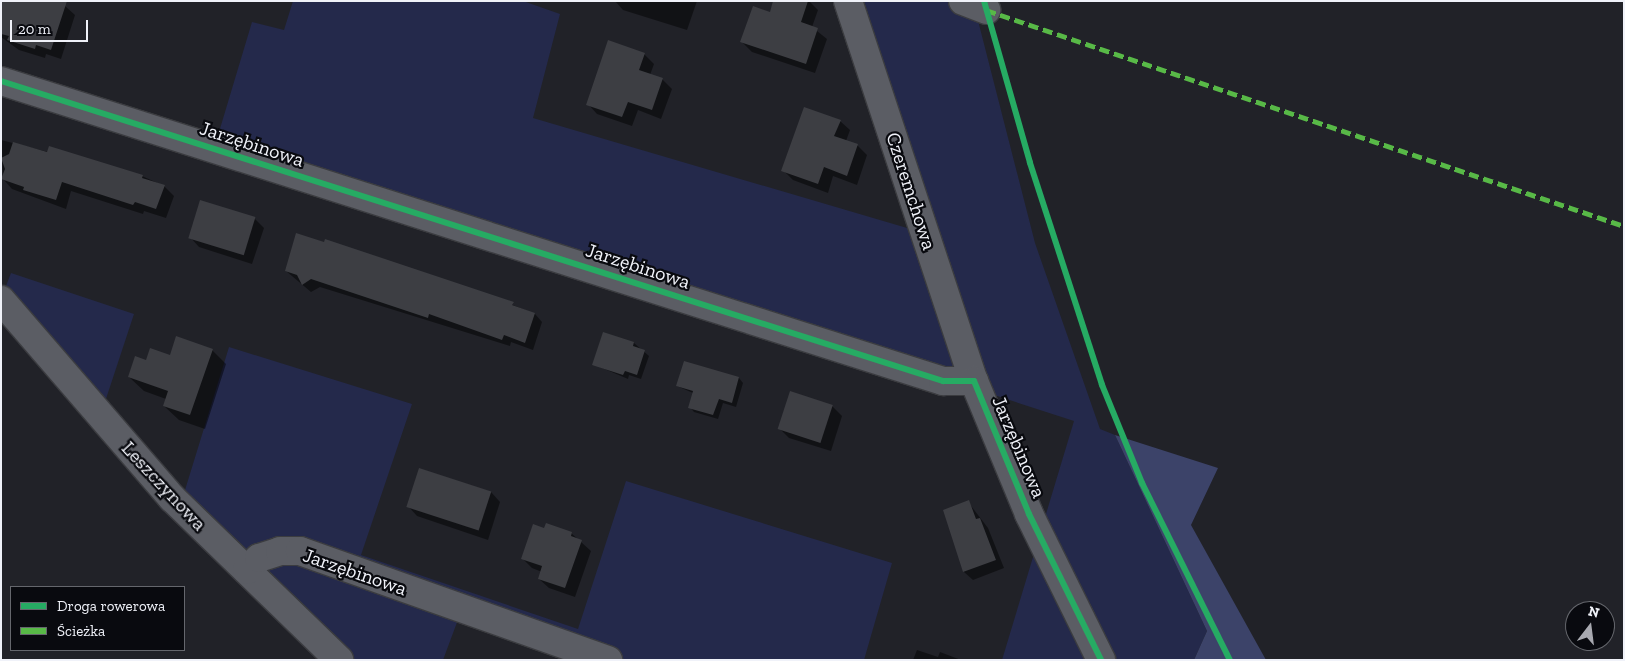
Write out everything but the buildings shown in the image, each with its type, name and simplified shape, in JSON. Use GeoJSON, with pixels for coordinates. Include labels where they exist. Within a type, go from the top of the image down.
{"type":"FeatureCollection","features":[{"type":"Feature","properties":{"kind":"street","name":"Czeremchowa"},"geometry":{"type":"LineString","coordinates":[[848,1],[974,380]]}},
{"type":"Feature","properties":{"kind":"street","name":"Jarzębinowa"},"geometry":{"type":"LineString","coordinates":[[1,81],[943,381],[974,380],[1029,514],[1101,660]]}},
{"type":"Feature","properties":{"kind":"street","name":"Leszczynowa"},"geometry":{"type":"LineString","coordinates":[[1,300],[172,498],[339,660]]}},
{"type":"Feature","properties":{"kind":"street","name":"Jarzębinowa"},"geometry":{"type":"LineString","coordinates":[[247,570],[259,558],[280,550],[300,551],[608,660]]}},
{"type":"Feature","properties":{"kind":"shaded area"},"geometry":{"type":"Polygon","coordinates":[[[293,1],[523,1],[560,14],[533,118],[941,238],[864,1],[973,1],[1035,243],[1100,429],[1115,435],[1207,631],[1194,660],[1002,660],[1074,421],[216,142],[252,22],[284,30],[293,1]]]}},
{"type":"Feature","properties":{"kind":"shaded area"},"geometry":{"type":"Polygon","coordinates":[[[11,273],[134,314],[99,420],[1,299],[11,273]]]}},
{"type":"Feature","properties":{"kind":"shaded area"},"geometry":{"type":"Polygon","coordinates":[[[229,347],[412,404],[361,555],[578,629],[626,481],[892,563],[864,660],[586,660],[459,617],[443,660],[331,660],[177,516],[229,347]]]}},
{"type":"Feature","properties":{"kind":"shaded area"},"geometry":{"type":"Polygon","coordinates":[[[1115,435],[1218,468],[1191,525],[1266,660],[1194,660],[1207,631],[1115,435]]]}},
{"type":"Feature","properties":{"kind":"marked path"},"geometry":{"type":"LineString","coordinates":[[986,10],[1624,226]]}},
{"type":"Feature","properties":{"kind":"cycle path"},"geometry":{"type":"LineString","coordinates":[[984,1],[1030,163],[1102,385],[1142,483],[1230,660]]}},
{"type":"Feature","properties":{"kind":"cycle path"},"geometry":{"type":"LineString","coordinates":[[1,81],[943,381],[974,381],[1029,514],[1101,660]]}}]}
